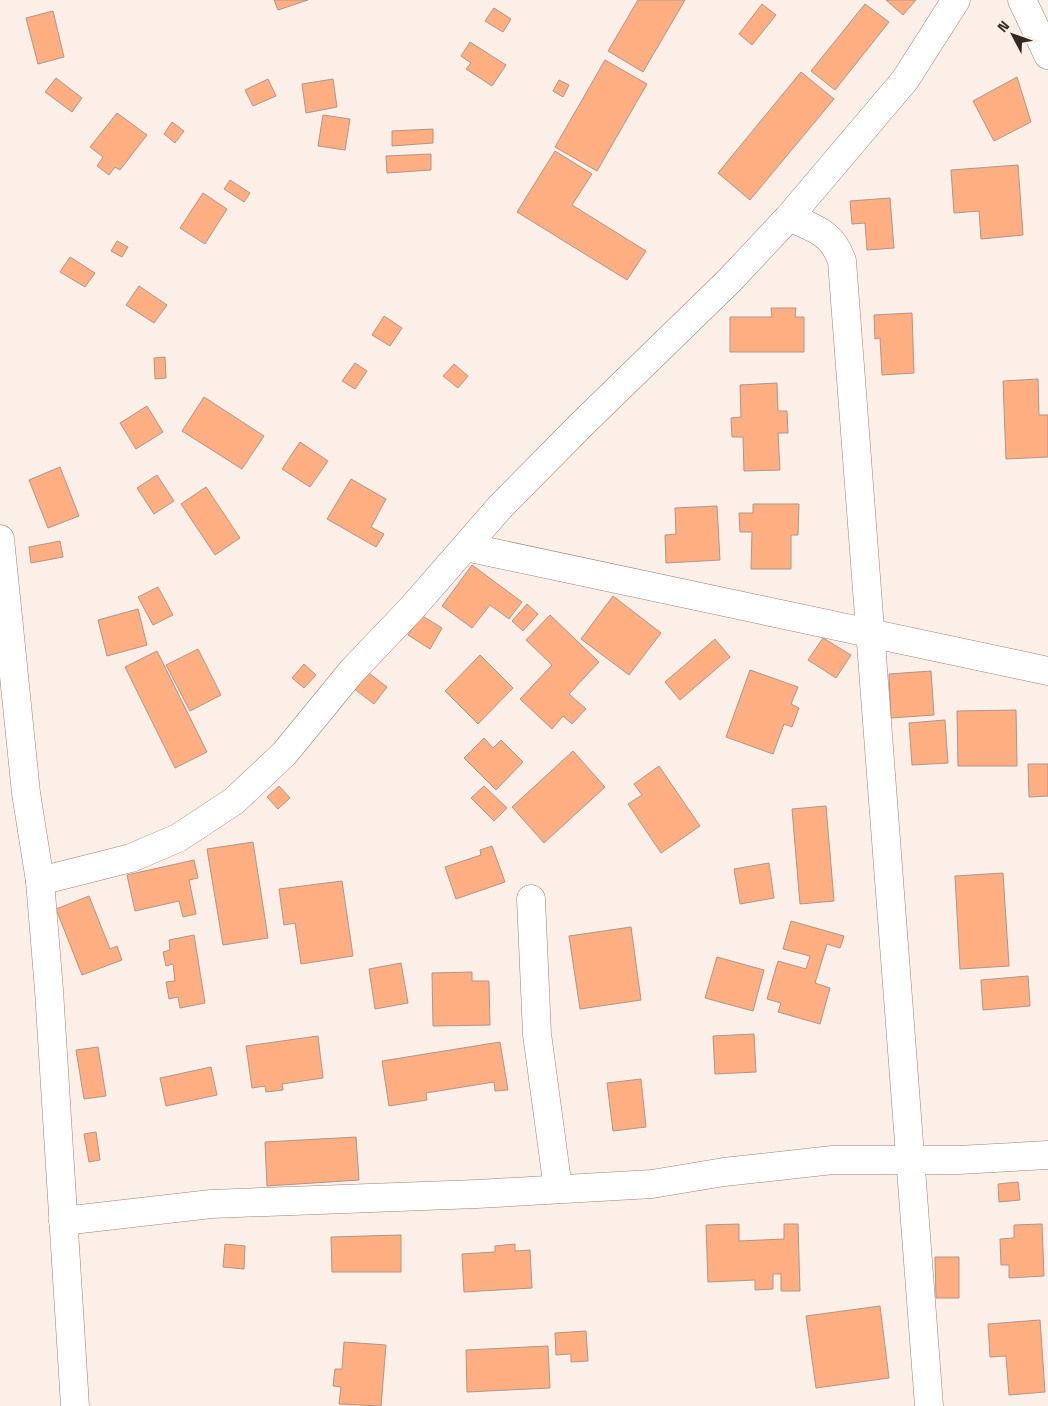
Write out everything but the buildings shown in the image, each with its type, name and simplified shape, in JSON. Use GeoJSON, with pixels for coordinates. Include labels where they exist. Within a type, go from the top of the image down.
{"type":"FeatureCollection","features":[{"type":"Feature","properties":{"kind":"street"},"geometry":{"type":"LineString","coordinates":[[40,881],[131,858],[178,838],[234,801],[284,754],[352,671],[500,508],[567,439],[730,280],[788,217],[905,80],[956,0]]}},
{"type":"Feature","properties":{"kind":"street"},"geometry":{"type":"LineString","coordinates":[[1022,0],[1048,55]]}},
{"type":"Feature","properties":{"kind":"street"},"geometry":{"type":"LineString","coordinates":[[788,217],[824,234],[836,246],[842,261],[929,1406]]}},
{"type":"Feature","properties":{"kind":"street"},"geometry":{"type":"LineString","coordinates":[[0,539],[26,793],[40,881],[75,1406]]}},
{"type":"Feature","properties":{"kind":"street"},"geometry":{"type":"LineString","coordinates":[[466,547],[1048,671]]}},
{"type":"Feature","properties":{"kind":"street"},"geometry":{"type":"LineString","coordinates":[[531,899],[537,1034],[558,1189]]}},
{"type":"Feature","properties":{"kind":"street"},"geometry":{"type":"LineString","coordinates":[[63,1221],[144,1210],[230,1203],[652,1184],[724,1172],[834,1160],[958,1160],[1048,1155]]}}]}
